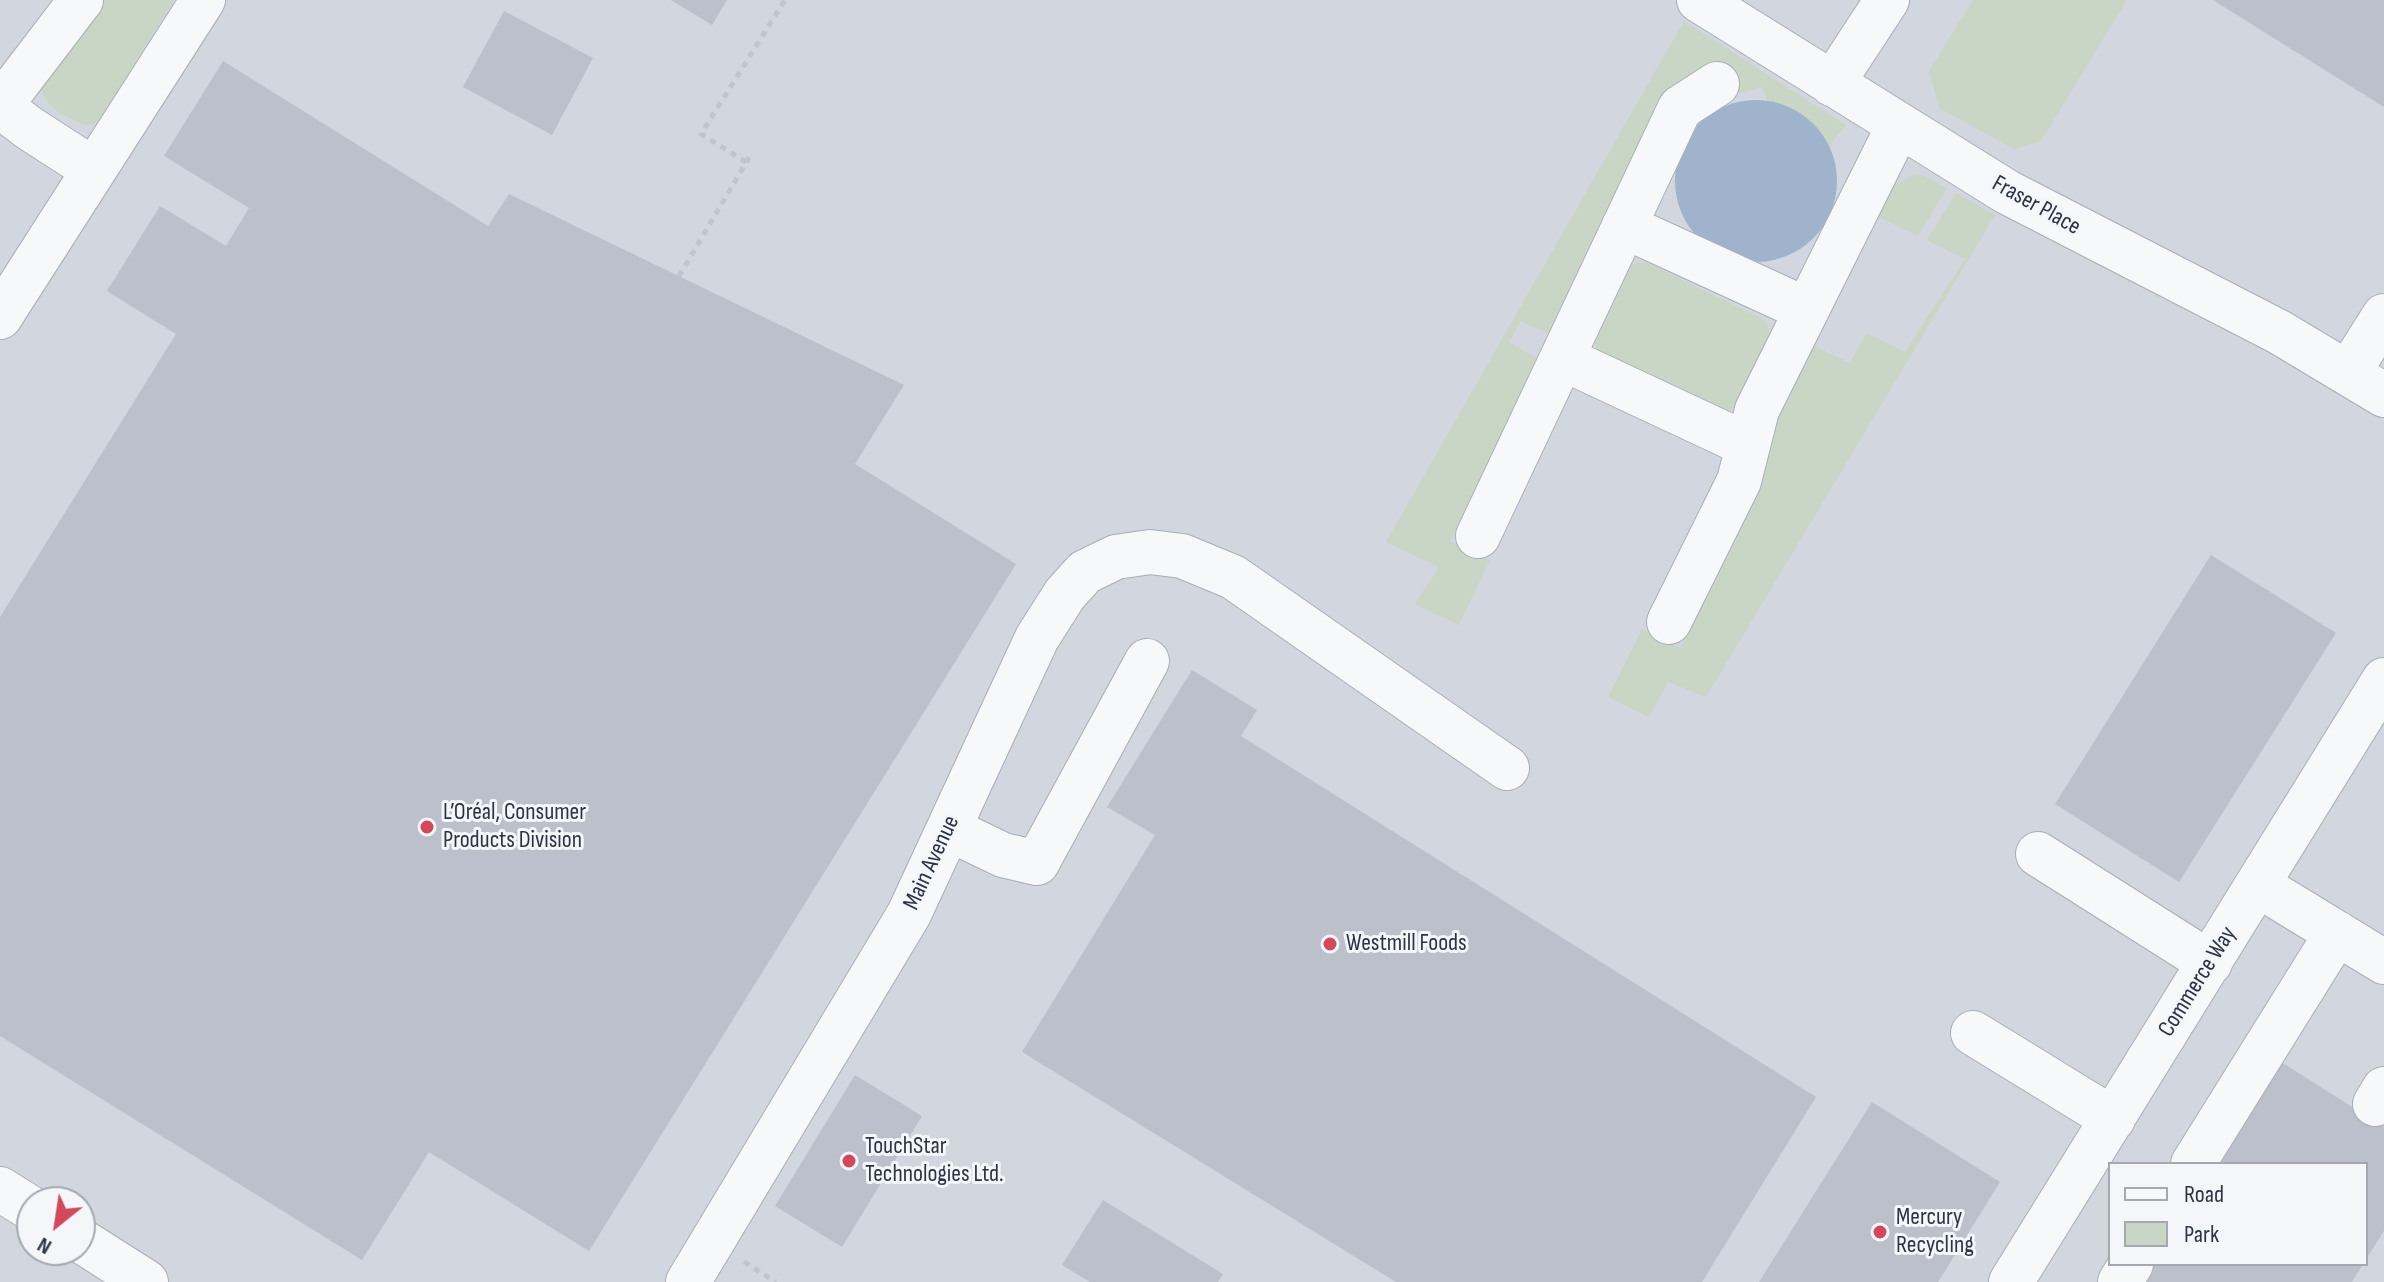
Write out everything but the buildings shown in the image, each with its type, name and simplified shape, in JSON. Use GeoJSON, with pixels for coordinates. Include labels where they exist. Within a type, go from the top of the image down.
{"type":"FeatureCollection","features":[{"type":"Feature","properties":{"kind":"street"},"geometry":{"type":"LineString","coordinates":[[81,0],[0,106],[94,170]]}},
{"type":"Feature","properties":{"kind":"street"},"geometry":{"type":"LineString","coordinates":[[0,317],[203,0]]}},
{"type":"Feature","properties":{"kind":"street","name":"Fraser Place"},"geometry":{"type":"LineString","coordinates":[[1699,0],[2007,192],[2279,332],[2366,384]]}},
{"type":"Feature","properties":{"kind":"street"},"geometry":{"type":"LineString","coordinates":[[1832,84],[1887,0]]}},
{"type":"Feature","properties":{"kind":"street"},"geometry":{"type":"LineString","coordinates":[[1478,536],[1680,108],[1717,84]]}},
{"type":"Feature","properties":{"kind":"street"},"geometry":{"type":"LineString","coordinates":[[1669,622],[1739,481],[1757,410],[1899,125]]}},
{"type":"Feature","properties":{"kind":"street"},"geometry":{"type":"LineString","coordinates":[[1624,226],[1807,310]]}},
{"type":"Feature","properties":{"kind":"street"},"geometry":{"type":"LineString","coordinates":[[2366,384],[2384,316]]}},
{"type":"Feature","properties":{"kind":"street"},"geometry":{"type":"LineString","coordinates":[[1562,358],[1748,445]]}},
{"type":"Feature","properties":{"kind":"street","name":"Main Avenue"},"geometry":{"type":"LineString","coordinates":[[688,1282],[909,914],[1037,638],[1065,594],[1085,572],[1116,557],[1150,552],[1182,556],[1233,577],[1507,768]]}},
{"type":"Feature","properties":{"kind":"street"},"geometry":{"type":"LineString","coordinates":[[949,829],[1003,855],[1037,863],[1147,661]]}},
{"type":"Feature","properties":{"kind":"street","name":"Commerce Way"},"geometry":{"type":"LineString","coordinates":[[2011,1282],[2258,885],[2379,700]]}},
{"type":"Feature","properties":{"kind":"street"},"geometry":{"type":"LineString","coordinates":[[2038,854],[2210,963]]}},
{"type":"Feature","properties":{"kind":"street"},"geometry":{"type":"LineString","coordinates":[[2258,885],[2384,962]]}},
{"type":"Feature","properties":{"kind":"street"},"geometry":{"type":"LineString","coordinates":[[2194,1162],[2337,933]]}},
{"type":"Feature","properties":{"kind":"street"},"geometry":{"type":"LineString","coordinates":[[1973,1033],[2113,1119]]}},
{"type":"Feature","properties":{"kind":"street"},"geometry":{"type":"LineString","coordinates":[[96,1250],[146,1282]]}},
{"type":"Feature","properties":{"kind":"path"},"geometry":{"type":"LineString","coordinates":[[679,276],[748,159],[701,134],[785,0]]}},
{"type":"Feature","properties":{"kind":"shaded area"},"geometry":{"type":"Polygon","coordinates":[[[0,0],[2384,0],[2384,1282],[0,1282],[0,0]]]}},
{"type":"Feature","properties":{"kind":"green space"},"geometry":{"type":"Polygon","coordinates":[[[104,0],[174,0],[102,116],[94,124],[84,125],[59,113],[39,88],[104,0]]]}},
{"type":"Feature","properties":{"kind":"green space"},"geometry":{"type":"Polygon","coordinates":[[[1973,0],[2127,0],[2041,141],[2014,149],[1939,108],[1929,71],[1973,0]]]}},
{"type":"Feature","properties":{"kind":"green space"},"geometry":{"type":"Polygon","coordinates":[[[1684,21],[1846,125],[1829,146],[1820,130],[1784,105],[1767,100],[1762,87],[1740,93],[1724,63],[1665,91],[1549,334],[1521,321],[1509,342],[1538,359],[1451,541],[1490,560],[1459,625],[1415,604],[1439,567],[1386,542],[1684,21]]]}},
{"type":"Feature","properties":{"kind":"green space"},"geometry":{"type":"Polygon","coordinates":[[[1915,174],[1947,188],[1918,236],[1875,215],[1891,183],[1896,185],[1915,174]]]}},
{"type":"Feature","properties":{"kind":"green space"},"geometry":{"type":"Polygon","coordinates":[[[1956,193],[1995,215],[1706,697],[1668,682],[1649,717],[1608,697],[1642,629],[1680,648],[1756,494],[1775,419],[1810,344],[1850,363],[1866,333],[1905,352],[1965,259],[1927,240],[1956,193]]]}},
{"type":"Feature","properties":{"kind":"green space"},"geometry":{"type":"Polygon","coordinates":[[[1637,262],[1648,263],[1761,318],[1767,324],[1770,337],[1737,406],[1726,412],[1604,356],[1596,348],[1594,337],[1628,267],[1637,262]]]}},
{"type":"Feature","properties":{"kind":"water"},"geometry":{"type":"Polygon","coordinates":[[[1756,100],[1787,106],[1813,124],[1831,150],[1837,181],[1831,212],[1813,238],[1787,256],[1756,262],[1725,256],[1699,238],[1681,212],[1675,181],[1681,150],[1699,124],[1725,106],[1756,100]]]}},
{"type":"Feature","properties":{"kind":"place","name":"L’Oréal, Consumer Products Division"},"geometry":{"type":"Point","coordinates":[427,827]}},
{"type":"Feature","properties":{"kind":"place","name":"Westmill Foods"},"geometry":{"type":"Point","coordinates":[1330,944]}},
{"type":"Feature","properties":{"kind":"place","name":"TouchStar Technologies Ltd."},"geometry":{"type":"Point","coordinates":[849,1161]}},
{"type":"Feature","properties":{"kind":"place","name":"Mercury Recycling"},"geometry":{"type":"Point","coordinates":[1880,1232]}}]}
